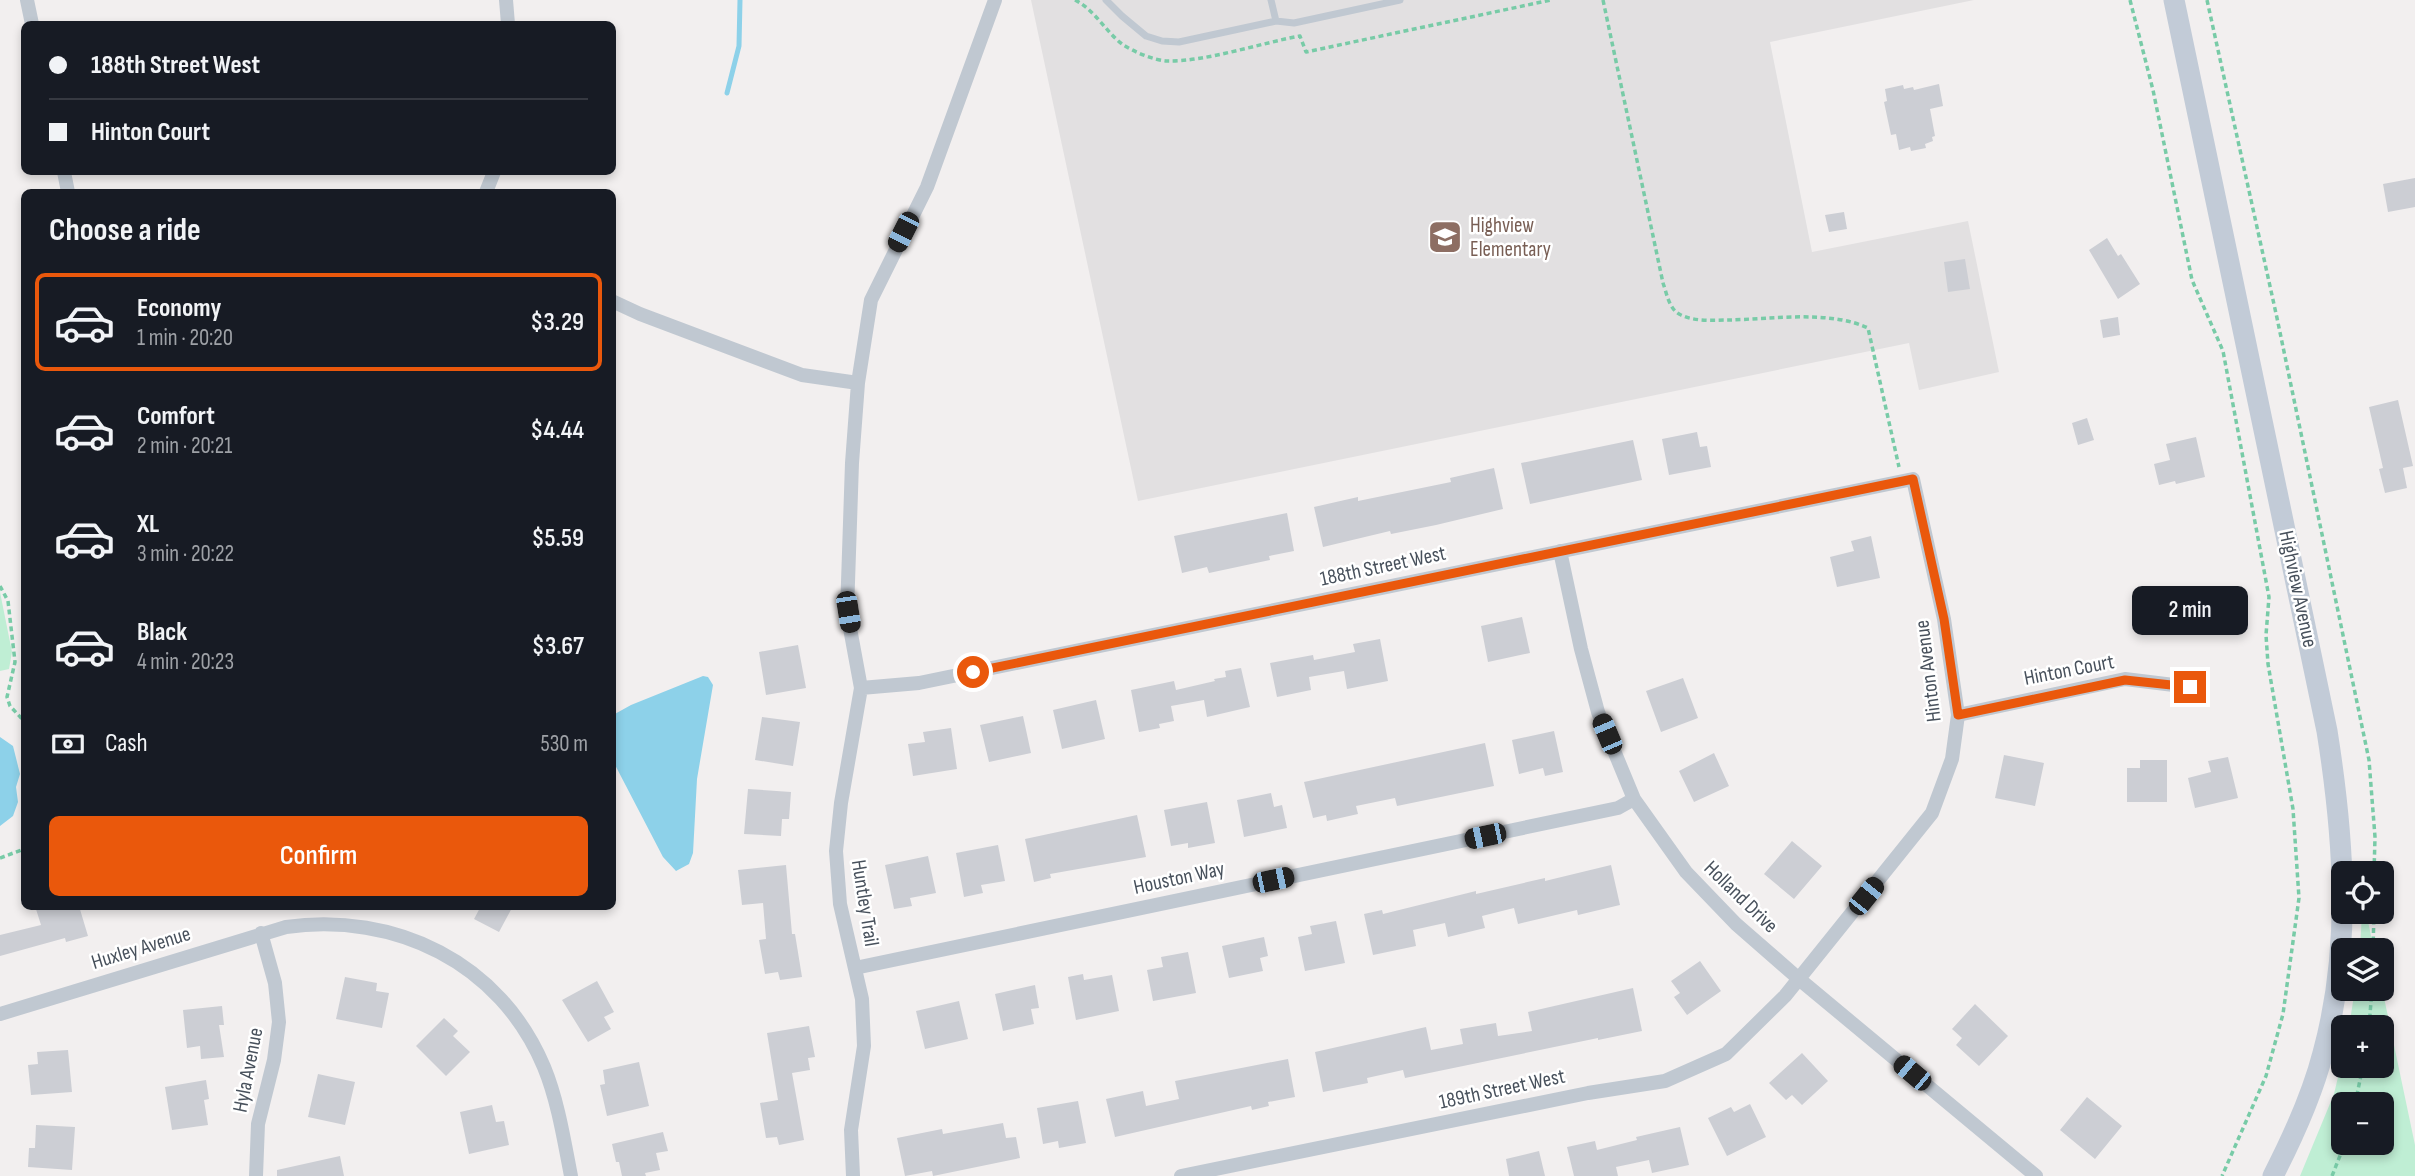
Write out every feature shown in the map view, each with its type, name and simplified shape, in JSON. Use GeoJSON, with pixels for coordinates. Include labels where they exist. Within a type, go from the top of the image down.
{"type":"FeatureCollection","features":[{"type":"Feature","properties":{"kind":"street"},"geometry":{"type":"LineString","coordinates":[[27,0],[31,21]]}},
{"type":"Feature","properties":{"kind":"street"},"geometry":{"type":"LineString","coordinates":[[506,0],[508,21]]}},
{"type":"Feature","properties":{"kind":"street","name":"Huntley Trail"},"geometry":{"type":"LineString","coordinates":[[853,1176],[851,1130],[864,1046],[862,999],[840,904],[836,851],[841,803],[861,688],[848,612],[852,463],[858,383],[871,300],[927,187],[995,0]]}},
{"type":"Feature","properties":{"kind":"street","name":"Highview Avenue"},"geometry":{"type":"LineString","coordinates":[[2174,0],[2327,731],[2341,827],[2342,918],[2334,1002],[2316,1075],[2301,1116],[2273,1176]]}},
{"type":"Feature","properties":{"kind":"street"},"geometry":{"type":"LineString","coordinates":[[616,303],[802,375],[858,383]]}},
{"type":"Feature","properties":{"kind":"street","name":"188th Street West"},"geometry":{"type":"LineString","coordinates":[[861,688],[919,683],[1907,480]]}},
{"type":"Feature","properties":{"kind":"street","name":"Hinton Avenue"},"geometry":{"type":"LineString","coordinates":[[1799,979],[1932,813],[1952,759],[1958,715],[1944,619],[1907,480]]}},
{"type":"Feature","properties":{"kind":"street","name":"Holland Drive"},"geometry":{"type":"LineString","coordinates":[[1560,551],[1598,712],[1634,799],[1685,872],[1736,924],[1799,979],[2031,1174]]}},
{"type":"Feature","properties":{"kind":"street","name":"Hinton Court"},"geometry":{"type":"LineString","coordinates":[[1958,715],[2125,680],[2190,687]]}},
{"type":"Feature","properties":{"kind":"street","name":"Houston Way"},"geometry":{"type":"LineString","coordinates":[[855,968],[1618,808],[1634,799]]}},
{"type":"Feature","properties":{"kind":"street","name":"Huxley Avenue"},"geometry":{"type":"LineString","coordinates":[[0,1014],[261,933],[307,924],[349,924],[411,938],[466,968],[491,989],[512,1012],[535,1048],[551,1087],[571,1176]]}},
{"type":"Feature","properties":{"kind":"street","name":"Hyla Avenue"},"geometry":{"type":"LineString","coordinates":[[256,1176],[258,1124],[274,1060],[279,1021],[275,983],[261,933]]}},
{"type":"Feature","properties":{"kind":"street","name":"189th Street West"},"geometry":{"type":"LineString","coordinates":[[1181,1176],[1574,1096],[1665,1081],[1726,1054],[1799,979]]}},
{"type":"Feature","properties":{"kind":"lane"},"geometry":{"type":"LineString","coordinates":[[1106,0],[1140,31],[1162,41],[1180,42],[1276,21],[1294,23],[1400,0]]}},
{"type":"Feature","properties":{"kind":"lane"},"geometry":{"type":"LineString","coordinates":[[1271,0],[1276,21]]}},
{"type":"Feature","properties":{"kind":"path"},"geometry":{"type":"LineString","coordinates":[[1603,0],[1663,283],[1670,304],[1679,315],[1706,320],[1817,318],[1851,320],[1868,328],[1907,480]]}},
{"type":"Feature","properties":{"kind":"path"},"geometry":{"type":"LineString","coordinates":[[2130,0],[2153,90],[2192,280],[2223,351],[2269,597],[2266,635],[2268,664],[2297,844],[2299,898],[2283,1014],[2266,1076],[2222,1176]]}},
{"type":"Feature","properties":{"kind":"path"},"geometry":{"type":"LineString","coordinates":[[2207,0],[2277,318],[2369,760],[2374,861]]}},
{"type":"Feature","properties":{"kind":"path"},"geometry":{"type":"LineString","coordinates":[[0,586],[8,601],[15,662],[7,697],[10,706],[21,718]]}},
{"type":"Feature","properties":{"kind":"path"},"geometry":{"type":"LineString","coordinates":[[0,858],[21,850]]}},
{"type":"Feature","properties":{"kind":"path"},"geometry":{"type":"LineString","coordinates":[[2332,1176],[2340,1155]]}},
{"type":"Feature","properties":{"kind":"shaded area","name":"Highview Elementary"},"geometry":{"type":"Polygon","coordinates":[[[1031,0],[1974,0],[1770,42],[1812,252],[1968,221],[1999,372],[1919,390],[1909,343],[1138,501],[1031,0]]]}},
{"type":"Feature","properties":{"kind":"green space"},"geometry":{"type":"Polygon","coordinates":[[[0,592],[12,652],[9,669],[0,671],[0,592]]]}},
{"type":"Feature","properties":{"kind":"green space"},"geometry":{"type":"Polygon","coordinates":[[[2361,924],[2369,924],[2371,938],[2361,938],[2361,924]]]}},
{"type":"Feature","properties":{"kind":"green space"},"geometry":{"type":"Polygon","coordinates":[[[2353,1001],[2385,1001],[2388,1015],[2351,1015],[2353,1001]]]}},
{"type":"Feature","properties":{"kind":"green space"},"geometry":{"type":"Polygon","coordinates":[[[2394,1045],[2415,1145],[2415,1176],[2300,1176],[2331,1101],[2331,1155],[2394,1155],[2394,1092],[2334,1092],[2338,1078],[2394,1078],[2394,1045]]]}},
{"type":"Feature","properties":{"kind":"water"},"geometry":{"type":"Polygon","coordinates":[[[703,676],[708,677],[713,685],[697,779],[693,853],[689,864],[676,871],[663,857],[616,767],[616,713],[703,676]]]}},
{"type":"Feature","properties":{"kind":"water"},"geometry":{"type":"Polygon","coordinates":[[[0,737],[13,746],[20,774],[16,787],[18,802],[13,816],[0,826],[0,737]]]}},
{"type":"Feature","properties":{"kind":"building"},"geometry":{"type":"Polygon","coordinates":[[[1939,84],[1943,106],[1930,109],[1935,136],[1932,137],[1933,141],[1925,144],[1926,148],[1911,151],[1910,147],[1899,150],[1896,134],[1891,135],[1884,102],[1887,101],[1885,89],[1903,85],[1904,89],[1913,87],[1914,90],[1939,84]]]}},
{"type":"Feature","properties":{"kind":"building"},"geometry":{"type":"Polygon","coordinates":[[[2415,178],[2415,207],[2388,212],[2383,184],[2415,178]]]}},
{"type":"Feature","properties":{"kind":"building"},"geometry":{"type":"Polygon","coordinates":[[[1844,212],[1847,229],[1829,232],[1825,215],[1844,212]]]}},
{"type":"Feature","properties":{"kind":"building"},"geometry":{"type":"Polygon","coordinates":[[[2107,238],[2140,284],[2118,299],[2089,250],[2107,238]]]}},
{"type":"Feature","properties":{"kind":"building"},"geometry":{"type":"Polygon","coordinates":[[[1965,259],[1970,289],[1948,292],[1944,262],[1965,259]]]}},
{"type":"Feature","properties":{"kind":"building"},"geometry":{"type":"Polygon","coordinates":[[[2118,317],[2120,335],[2103,338],[2100,320],[2118,317]]]}},
{"type":"Feature","properties":{"kind":"building"},"geometry":{"type":"Polygon","coordinates":[[[2398,400],[2413,466],[2403,468],[2407,488],[2385,493],[2379,469],[2383,468],[2369,407],[2398,400]]]}},
{"type":"Feature","properties":{"kind":"building"},"geometry":{"type":"Polygon","coordinates":[[[2087,418],[2094,440],[2078,445],[2072,423],[2087,418]]]}},
{"type":"Feature","properties":{"kind":"building"},"geometry":{"type":"Polygon","coordinates":[[[1697,432],[1700,447],[1707,446],[1711,467],[1669,475],[1662,439],[1697,432]]]}},
{"type":"Feature","properties":{"kind":"building"},"geometry":{"type":"Polygon","coordinates":[[[2196,437],[2205,477],[2159,485],[2154,464],[2170,460],[2166,444],[2196,437]]]}},
{"type":"Feature","properties":{"kind":"building"},"geometry":{"type":"Polygon","coordinates":[[[1633,440],[1642,480],[1530,504],[1521,463],[1633,440]]]}},
{"type":"Feature","properties":{"kind":"building"},"geometry":{"type":"Polygon","coordinates":[[[1494,468],[1503,509],[1323,547],[1314,507],[1451,482],[1450,478],[1494,468]]]}},
{"type":"Feature","properties":{"kind":"building"},"geometry":{"type":"Polygon","coordinates":[[[1287,513],[1294,551],[1269,556],[1270,560],[1209,573],[1207,567],[1182,573],[1174,536],[1287,513]]]}},
{"type":"Feature","properties":{"kind":"building"},"geometry":{"type":"Polygon","coordinates":[[[1871,536],[1880,578],[1837,587],[1830,557],[1854,551],[1851,541],[1871,536]]]}},
{"type":"Feature","properties":{"kind":"building"},"geometry":{"type":"Polygon","coordinates":[[[1522,617],[1530,653],[1488,662],[1481,626],[1522,617]]]}},
{"type":"Feature","properties":{"kind":"building"},"geometry":{"type":"Polygon","coordinates":[[[1380,639],[1388,681],[1347,689],[1344,671],[1309,677],[1311,690],[1277,697],[1270,663],[1313,655],[1314,660],[1355,652],[1353,644],[1380,639]]]}},
{"type":"Feature","properties":{"kind":"building"},"geometry":{"type":"Polygon","coordinates":[[[798,645],[806,688],[766,695],[759,652],[798,645]]]}},
{"type":"Feature","properties":{"kind":"building"},"geometry":{"type":"Polygon","coordinates":[[[1241,668],[1250,707],[1207,717],[1204,700],[1171,706],[1174,721],[1159,724],[1160,728],[1139,732],[1131,690],[1174,681],[1176,690],[1215,681],[1214,679],[1226,677],[1225,671],[1241,668]]]}},
{"type":"Feature","properties":{"kind":"building"},"geometry":{"type":"Polygon","coordinates":[[[1683,678],[1698,718],[1661,732],[1646,691],[1683,678]]]}},
{"type":"Feature","properties":{"kind":"building"},"geometry":{"type":"Polygon","coordinates":[[[1096,700],[1105,739],[1062,749],[1053,710],[1096,700]]]}},
{"type":"Feature","properties":{"kind":"building"},"geometry":{"type":"Polygon","coordinates":[[[1023,716],[1031,753],[989,762],[980,725],[1023,716]]]}},
{"type":"Feature","properties":{"kind":"building"},"geometry":{"type":"Polygon","coordinates":[[[762,717],[800,722],[793,766],[755,760],[762,717]]]}},
{"type":"Feature","properties":{"kind":"building"},"geometry":{"type":"Polygon","coordinates":[[[951,728],[957,769],[913,776],[908,744],[925,742],[923,732],[951,728]]]}},
{"type":"Feature","properties":{"kind":"building"},"geometry":{"type":"Polygon","coordinates":[[[1554,731],[1563,772],[1545,776],[1543,768],[1519,774],[1512,740],[1554,731]]]}},
{"type":"Feature","properties":{"kind":"building"},"geometry":{"type":"Polygon","coordinates":[[[1485,743],[1494,786],[1397,806],[1395,798],[1356,806],[1358,814],[1327,821],[1326,815],[1313,818],[1304,782],[1485,743]]]}},
{"type":"Feature","properties":{"kind":"building"},"geometry":{"type":"Polygon","coordinates":[[[1714,753],[1729,786],[1694,802],[1679,771],[1714,753]]]}},
{"type":"Feature","properties":{"kind":"building"},"geometry":{"type":"Polygon","coordinates":[[[2004,755],[2044,763],[2035,806],[1995,798],[2004,755]]]}},
{"type":"Feature","properties":{"kind":"building"},"geometry":{"type":"Polygon","coordinates":[[[2228,757],[2238,798],[2195,808],[2188,778],[2211,772],[2208,761],[2228,757]]]}},
{"type":"Feature","properties":{"kind":"building"},"geometry":{"type":"Polygon","coordinates":[[[2140,760],[2167,760],[2167,802],[2127,802],[2127,768],[2140,768],[2140,760]]]}},
{"type":"Feature","properties":{"kind":"building"},"geometry":{"type":"Polygon","coordinates":[[[748,789],[791,792],[789,819],[782,819],[781,836],[744,834],[748,789]]]}},
{"type":"Feature","properties":{"kind":"building"},"geometry":{"type":"Polygon","coordinates":[[[1271,793],[1274,807],[1282,805],[1287,828],[1244,837],[1237,800],[1271,793]]]}},
{"type":"Feature","properties":{"kind":"building"},"geometry":{"type":"Polygon","coordinates":[[[1207,802],[1215,843],[1188,848],[1188,843],[1171,846],[1164,810],[1207,802]]]}},
{"type":"Feature","properties":{"kind":"building"},"geometry":{"type":"Polygon","coordinates":[[[1137,815],[1146,857],[1050,874],[1051,878],[1034,882],[1025,839],[1137,815]]]}},
{"type":"Feature","properties":{"kind":"building"},"geometry":{"type":"Polygon","coordinates":[[[1792,841],[1822,866],[1794,899],[1764,874],[1792,841]]]}},
{"type":"Feature","properties":{"kind":"building"},"geometry":{"type":"Polygon","coordinates":[[[998,845],[1005,881],[981,885],[983,893],[964,897],[956,853],[998,845]]]}},
{"type":"Feature","properties":{"kind":"building"},"geometry":{"type":"Polygon","coordinates":[[[928,856],[936,893],[910,898],[912,906],[894,909],[885,865],[928,856]]]}},
{"type":"Feature","properties":{"kind":"building"},"geometry":{"type":"Polygon","coordinates":[[[786,865],[792,934],[795,934],[802,977],[780,980],[778,972],[765,974],[759,940],[766,939],[763,903],[742,905],[738,870],[786,865]]]}},
{"type":"Feature","properties":{"kind":"building"},"geometry":{"type":"Polygon","coordinates":[[[1611,865],[1620,905],[1578,915],[1577,910],[1518,924],[1514,908],[1482,916],[1485,928],[1448,937],[1445,923],[1413,930],[1416,946],[1373,955],[1364,914],[1382,910],[1383,914],[1476,891],[1476,894],[1545,878],[1545,881],[1611,865]]]}},
{"type":"Feature","properties":{"kind":"building"},"geometry":{"type":"Polygon","coordinates":[[[36,910],[80,910],[88,936],[66,942],[65,938],[0,956],[0,935],[41,925],[36,910]]]}},
{"type":"Feature","properties":{"kind":"building"},"geometry":{"type":"Polygon","coordinates":[[[479,910],[511,910],[499,932],[474,919],[479,910]]]}},
{"type":"Feature","properties":{"kind":"building"},"geometry":{"type":"Polygon","coordinates":[[[1336,921],[1345,963],[1305,971],[1298,937],[1312,934],[1310,926],[1336,921]]]}},
{"type":"Feature","properties":{"kind":"building"},"geometry":{"type":"Polygon","coordinates":[[[1264,937],[1268,956],[1260,958],[1263,971],[1229,978],[1222,946],[1264,937]]]}},
{"type":"Feature","properties":{"kind":"building"},"geometry":{"type":"Polygon","coordinates":[[[1188,952],[1196,993],[1153,1001],[1147,970],[1163,967],[1161,957],[1188,952]]]}},
{"type":"Feature","properties":{"kind":"building"},"geometry":{"type":"Polygon","coordinates":[[[1700,961],[1721,991],[1687,1015],[1674,997],[1680,993],[1671,981],[1700,961]]]}},
{"type":"Feature","properties":{"kind":"building"},"geometry":{"type":"Polygon","coordinates":[[[1083,974],[1084,980],[1112,975],[1119,1011],[1076,1020],[1068,977],[1083,974]]]}},
{"type":"Feature","properties":{"kind":"building"},"geometry":{"type":"Polygon","coordinates":[[[345,977],[377,983],[376,991],[389,993],[382,1028],[336,1019],[345,977]]]}},
{"type":"Feature","properties":{"kind":"building"},"geometry":{"type":"Polygon","coordinates":[[[597,981],[614,1012],[604,1017],[611,1029],[588,1042],[562,1000],[597,981]]]}},
{"type":"Feature","properties":{"kind":"building"},"geometry":{"type":"Polygon","coordinates":[[[1035,985],[1039,1008],[1031,1009],[1034,1024],[1003,1031],[995,994],[1035,985]]]}},
{"type":"Feature","properties":{"kind":"building"},"geometry":{"type":"Polygon","coordinates":[[[1633,988],[1642,1031],[1405,1078],[1403,1070],[1367,1078],[1368,1083],[1323,1092],[1315,1052],[1426,1027],[1431,1050],[1463,1044],[1460,1029],[1496,1023],[1498,1036],[1532,1031],[1528,1012],[1633,988]]]}},
{"type":"Feature","properties":{"kind":"building"},"geometry":{"type":"Polygon","coordinates":[[[959,1001],[968,1039],[925,1049],[916,1011],[959,1001]]]}},
{"type":"Feature","properties":{"kind":"building"},"geometry":{"type":"Polygon","coordinates":[[[1975,1004],[2008,1036],[1979,1066],[1956,1045],[1962,1038],[1952,1029],[1975,1004]]]}},
{"type":"Feature","properties":{"kind":"building"},"geometry":{"type":"Polygon","coordinates":[[[222,1006],[224,1025],[219,1025],[224,1057],[201,1059],[200,1046],[187,1048],[183,1010],[222,1006]]]}},
{"type":"Feature","properties":{"kind":"building"},"geometry":{"type":"Polygon","coordinates":[[[444,1018],[458,1031],[453,1036],[470,1052],[446,1076],[416,1046],[444,1018]]]}},
{"type":"Feature","properties":{"kind":"building"},"geometry":{"type":"Polygon","coordinates":[[[809,1026],[815,1057],[808,1058],[810,1070],[792,1073],[804,1140],[779,1145],[777,1137],[766,1138],[760,1103],[778,1100],[767,1033],[809,1026]]]}},
{"type":"Feature","properties":{"kind":"building"},"geometry":{"type":"Polygon","coordinates":[[[68,1050],[72,1092],[31,1095],[28,1065],[38,1064],[37,1052],[68,1050]]]}},
{"type":"Feature","properties":{"kind":"building"},"geometry":{"type":"Polygon","coordinates":[[[1802,1053],[1828,1081],[1802,1105],[1792,1095],[1786,1100],[1769,1083],[1802,1053]]]}},
{"type":"Feature","properties":{"kind":"building"},"geometry":{"type":"Polygon","coordinates":[[[1288,1059],[1295,1097],[1268,1102],[1269,1106],[1252,1110],[1251,1106],[1115,1137],[1106,1099],[1143,1091],[1146,1106],[1179,1099],[1175,1081],[1288,1059]]]}},
{"type":"Feature","properties":{"kind":"building"},"geometry":{"type":"Polygon","coordinates":[[[639,1062],[649,1106],[607,1116],[600,1085],[605,1084],[603,1070],[639,1062]]]}},
{"type":"Feature","properties":{"kind":"building"},"geometry":{"type":"Polygon","coordinates":[[[318,1074],[355,1082],[345,1125],[308,1117],[318,1074]]]}},
{"type":"Feature","properties":{"kind":"building"},"geometry":{"type":"Polygon","coordinates":[[[206,1080],[209,1099],[204,1100],[208,1125],[172,1130],[165,1087],[206,1080]]]}},
{"type":"Feature","properties":{"kind":"building"},"geometry":{"type":"Polygon","coordinates":[[[2087,1097],[2122,1126],[2095,1159],[2060,1130],[2087,1097]]]}},
{"type":"Feature","properties":{"kind":"building"},"geometry":{"type":"Polygon","coordinates":[[[1078,1101],[1086,1143],[1059,1148],[1058,1141],[1043,1144],[1037,1108],[1078,1101]]]}},
{"type":"Feature","properties":{"kind":"building"},"geometry":{"type":"Polygon","coordinates":[[[1750,1104],[1766,1137],[1727,1156],[1708,1118],[1731,1107],[1734,1112],[1750,1104]]]}},
{"type":"Feature","properties":{"kind":"building"},"geometry":{"type":"Polygon","coordinates":[[[492,1105],[496,1122],[504,1121],[509,1145],[469,1154],[460,1112],[492,1105]]]}},
{"type":"Feature","properties":{"kind":"building"},"geometry":{"type":"Polygon","coordinates":[[[1003,1123],[1006,1138],[1016,1137],[1020,1158],[933,1176],[932,1171],[905,1176],[897,1138],[942,1129],[943,1134],[1003,1123]]]}},
{"type":"Feature","properties":{"kind":"building"},"geometry":{"type":"Polygon","coordinates":[[[36,1125],[75,1127],[72,1170],[28,1167],[29,1148],[35,1148],[36,1125]]]}},
{"type":"Feature","properties":{"kind":"building"},"geometry":{"type":"Polygon","coordinates":[[[1680,1127],[1689,1165],[1652,1173],[1649,1160],[1616,1167],[1618,1176],[1574,1176],[1567,1147],[1595,1141],[1597,1150],[1637,1140],[1636,1137],[1680,1127]]]}},
{"type":"Feature","properties":{"kind":"building"},"geometry":{"type":"Polygon","coordinates":[[[663,1132],[668,1151],[656,1153],[660,1170],[645,1173],[646,1176],[622,1176],[612,1144],[663,1132]]]}},
{"type":"Feature","properties":{"kind":"building"},"geometry":{"type":"Polygon","coordinates":[[[1539,1151],[1545,1176],[1509,1176],[1506,1159],[1539,1151]]]}},
{"type":"Feature","properties":{"kind":"building"},"geometry":{"type":"Polygon","coordinates":[[[340,1156],[344,1176],[277,1176],[277,1170],[340,1156]]]}},
{"type":"Feature","properties":{"kind":"waterway"},"geometry":{"type":"LineString","coordinates":[[727,93],[739,46],[740,0]]}},
{"type":"Feature","properties":{"kind":"place","name":"Highview Elementary"},"geometry":{"type":"Point","coordinates":[1445,237]}},
{"type":"Feature","properties":{"kind":"route"},"geometry":{"type":"LineString","coordinates":[[973,672],[1913,479],[1944,619],[1958,715],[2125,680],[2190,687]]}}]}
